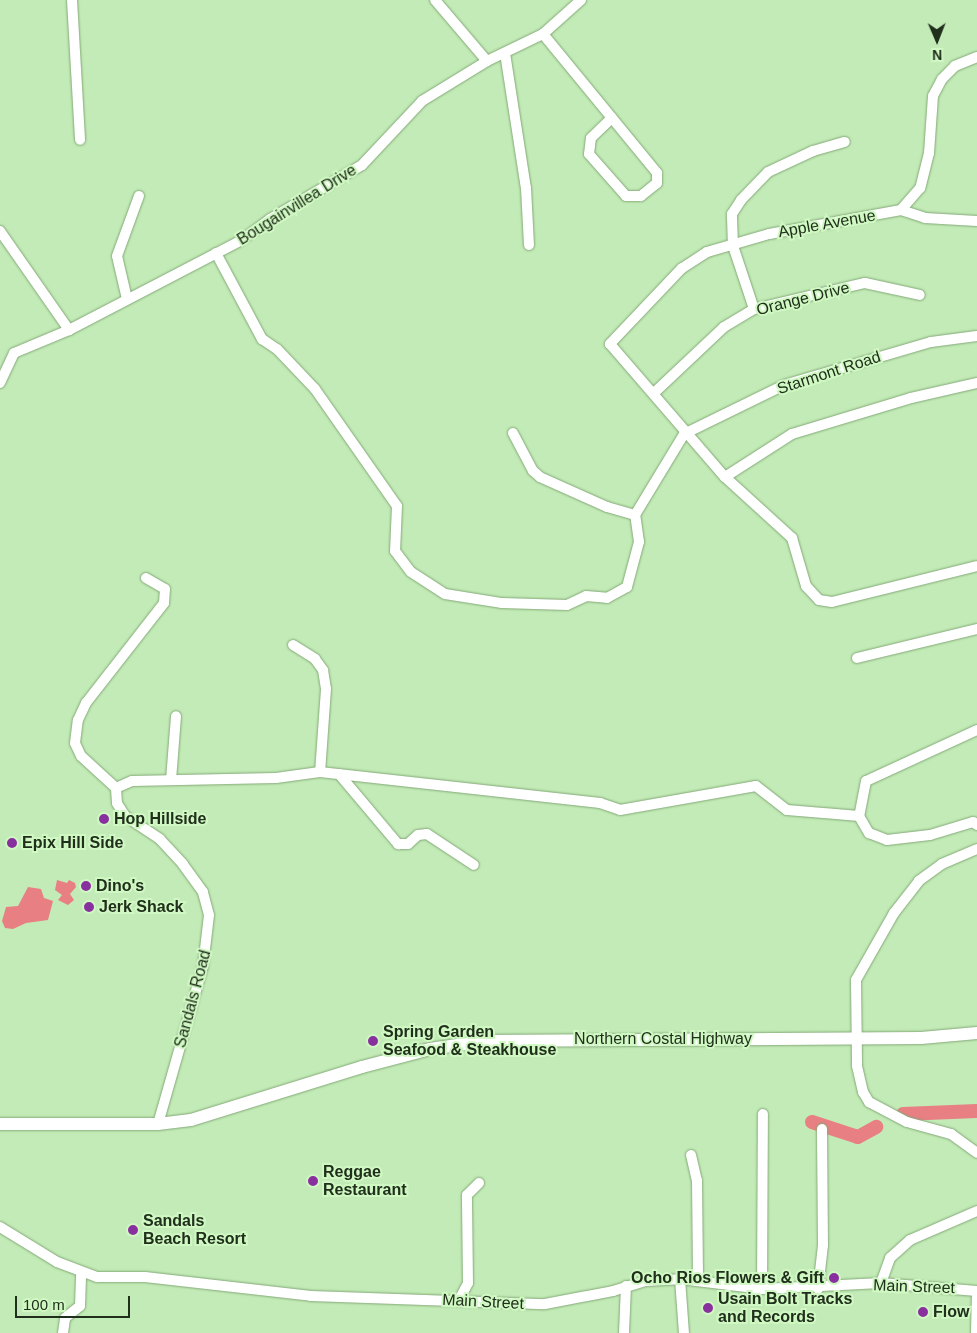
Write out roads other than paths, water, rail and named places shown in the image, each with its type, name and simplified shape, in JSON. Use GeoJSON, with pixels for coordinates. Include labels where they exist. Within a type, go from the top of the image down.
{"type":"FeatureCollection","features":[{"type":"Feature","properties":{"kind":"main road","name":"Northern Costal Highway"},"geometry":{"type":"LineString","coordinates":[[0,1124],[158,1124],[216,1114],[362,1067],[456,1044],[577,1039],[857,1038],[977,1033]]}},
{"type":"Feature","properties":{"kind":"street"},"geometry":{"type":"LineString","coordinates":[[72,0],[80,140]]}},
{"type":"Feature","properties":{"kind":"street"},"geometry":{"type":"LineString","coordinates":[[435,0],[486,61]]}},
{"type":"Feature","properties":{"kind":"street","name":"Bougainvillea Drive"},"geometry":{"type":"LineString","coordinates":[[0,383],[14,352],[69,330],[216,253],[362,165],[422,101],[486,61],[543,34],[581,0]]}},
{"type":"Feature","properties":{"kind":"street"},"geometry":{"type":"LineString","coordinates":[[543,34],[612,118],[657,173],[656,183],[641,196],[631,198],[622,192],[589,154],[591,138],[612,118]]}},
{"type":"Feature","properties":{"kind":"street"},"geometry":{"type":"LineString","coordinates":[[505,53],[526,188],[529,245]]}},
{"type":"Feature","properties":{"kind":"street"},"geometry":{"type":"LineString","coordinates":[[975,60],[955,66],[942,79],[933,96],[929,154],[923,179],[920,188],[901,210],[925,218],[977,222]]}},
{"type":"Feature","properties":{"kind":"street"},"geometry":{"type":"LineString","coordinates":[[754,309],[733,246],[732,214],[754,186],[768,172],[789,162],[845,142]]}},
{"type":"Feature","properties":{"kind":"street"},"geometry":{"type":"LineString","coordinates":[[126,299],[117,256],[139,196]]}},
{"type":"Feature","properties":{"kind":"street","name":"Apple Avenue"},"geometry":{"type":"LineString","coordinates":[[654,393],[610,344],[682,268],[707,252],[769,234],[872,218],[901,210]]}},
{"type":"Feature","properties":{"kind":"street"},"geometry":{"type":"LineString","coordinates":[[0,230],[69,330]]}},
{"type":"Feature","properties":{"kind":"street"},"geometry":{"type":"LineString","coordinates":[[216,253],[262,339],[277,349],[315,389],[397,506],[395,551],[427,584],[445,594],[502,603],[567,604],[586,596],[607,598],[627,587],[634,567],[639,542],[635,515],[669,455],[688,433]]}},
{"type":"Feature","properties":{"kind":"street","name":"Orange Drive"},"geometry":{"type":"LineString","coordinates":[[654,393],[724,327],[754,309],[865,283],[920,295]]}},
{"type":"Feature","properties":{"kind":"street","name":"Starmont Road"},"geometry":{"type":"LineString","coordinates":[[688,433],[784,385],[931,342],[977,336]]}},
{"type":"Feature","properties":{"kind":"street"},"geometry":{"type":"LineString","coordinates":[[725,477],[792,434],[911,398],[977,383]]}},
{"type":"Feature","properties":{"kind":"street"},"geometry":{"type":"LineString","coordinates":[[654,393],[725,477],[792,538],[806,586],[819,600],[832,602],[977,566]]}},
{"type":"Feature","properties":{"kind":"street"},"geometry":{"type":"LineString","coordinates":[[512,433],[533,472],[540,477],[606,507],[635,515]]}},
{"type":"Feature","properties":{"kind":"street"},"geometry":{"type":"LineString","coordinates":[[146,578],[165,590],[164,603],[86,702],[78,720],[74,743],[81,756],[116,788],[132,781],[276,778],[320,772],[600,803],[620,810],[756,786],[787,810],[859,816]]}},
{"type":"Feature","properties":{"kind":"street"},"geometry":{"type":"LineString","coordinates":[[857,658],[977,629]]}},
{"type":"Feature","properties":{"kind":"street"},"geometry":{"type":"LineString","coordinates":[[293,645],[315,659],[323,670],[326,689],[320,772]]}},
{"type":"Feature","properties":{"kind":"street"},"geometry":{"type":"LineString","coordinates":[[171,780],[176,716]]}},
{"type":"Feature","properties":{"kind":"street"},"geometry":{"type":"LineString","coordinates":[[977,730],[866,781],[859,816],[868,833],[887,840],[930,835],[973,822],[977,825]]}},
{"type":"Feature","properties":{"kind":"street"},"geometry":{"type":"LineString","coordinates":[[339,774],[398,844],[408,844],[418,835],[426,834],[474,865]]}},
{"type":"Feature","properties":{"kind":"street","name":"Sandals Road"},"geometry":{"type":"LineString","coordinates":[[116,788],[117,803],[125,816],[160,839],[183,864],[203,892],[208,915],[203,966],[158,1124]]}},
{"type":"Feature","properties":{"kind":"street"},"geometry":{"type":"LineString","coordinates":[[977,849],[942,864],[919,881],[894,913],[856,980],[859,1079],[869,1102],[908,1122],[951,1134],[977,1153]]}},
{"type":"Feature","properties":{"kind":"street"},"geometry":{"type":"LineString","coordinates":[[762,1290],[763,1114]]}},
{"type":"Feature","properties":{"kind":"street"},"geometry":{"type":"LineString","coordinates":[[818,1289],[823,1245],[822,1129]]}},
{"type":"Feature","properties":{"kind":"street"},"geometry":{"type":"LineString","coordinates":[[691,1155],[697,1180],[698,1280]]}},
{"type":"Feature","properties":{"kind":"street"},"geometry":{"type":"LineString","coordinates":[[459,1300],[468,1283],[467,1195],[479,1183]]}},
{"type":"Feature","properties":{"kind":"street"},"geometry":{"type":"LineString","coordinates":[[881,1284],[890,1258],[910,1240],[977,1211]]}},
{"type":"Feature","properties":{"kind":"street","name":"Main Street"},"geometry":{"type":"LineString","coordinates":[[0,1226],[81,1274],[117,1278],[146,1277],[311,1296],[546,1304],[646,1281],[680,1279],[762,1290],[818,1289],[881,1284],[977,1291]]}},
{"type":"Feature","properties":{"kind":"street"},"geometry":{"type":"LineString","coordinates":[[63,1333],[64,1318],[80,1306],[81,1274]]}},
{"type":"Feature","properties":{"kind":"street"},"geometry":{"type":"LineString","coordinates":[[680,1279],[684,1333]]}},
{"type":"Feature","properties":{"kind":"street"},"geometry":{"type":"LineString","coordinates":[[624,1333],[626,1286]]}},
{"type":"Feature","properties":{"kind":"street"},"geometry":{"type":"LineString","coordinates":[[976,1333],[977,1291]]}},
{"type":"Feature","properties":{"kind":"waterway"},"geometry":{"type":"LineString","coordinates":[[903,1114],[977,1111]]}},
{"type":"Feature","properties":{"kind":"waterway"},"geometry":{"type":"LineString","coordinates":[[812,1122],[858,1137],[876,1127]]}},
{"type":"Feature","properties":{"kind":"place","name":"Hop Hillside"},"geometry":{"type":"Point","coordinates":[104,819]}},
{"type":"Feature","properties":{"kind":"place","name":"Epix Hill Side"},"geometry":{"type":"Point","coordinates":[12,843]}},
{"type":"Feature","properties":{"kind":"place","name":"Dino's"},"geometry":{"type":"Point","coordinates":[86,886]}},
{"type":"Feature","properties":{"kind":"place","name":"Jerk Shack"},"geometry":{"type":"Point","coordinates":[89,907]}},
{"type":"Feature","properties":{"kind":"place","name":"Spring Garden Seafood & Steakhouse"},"geometry":{"type":"Point","coordinates":[373,1041]}},
{"type":"Feature","properties":{"kind":"place","name":"Reggae Restaurant"},"geometry":{"type":"Point","coordinates":[313,1181]}},
{"type":"Feature","properties":{"kind":"place","name":"Sandals Beach Resort"},"geometry":{"type":"Point","coordinates":[133,1230]}},
{"type":"Feature","properties":{"kind":"place","name":"Ocho Rios Flowers & Gift"},"geometry":{"type":"Point","coordinates":[834,1278]}},
{"type":"Feature","properties":{"kind":"place","name":"Usain Bolt Tracks and Records"},"geometry":{"type":"Point","coordinates":[708,1308]}},
{"type":"Feature","properties":{"kind":"place","name":"Flow"},"geometry":{"type":"Point","coordinates":[923,1312]}}]}
